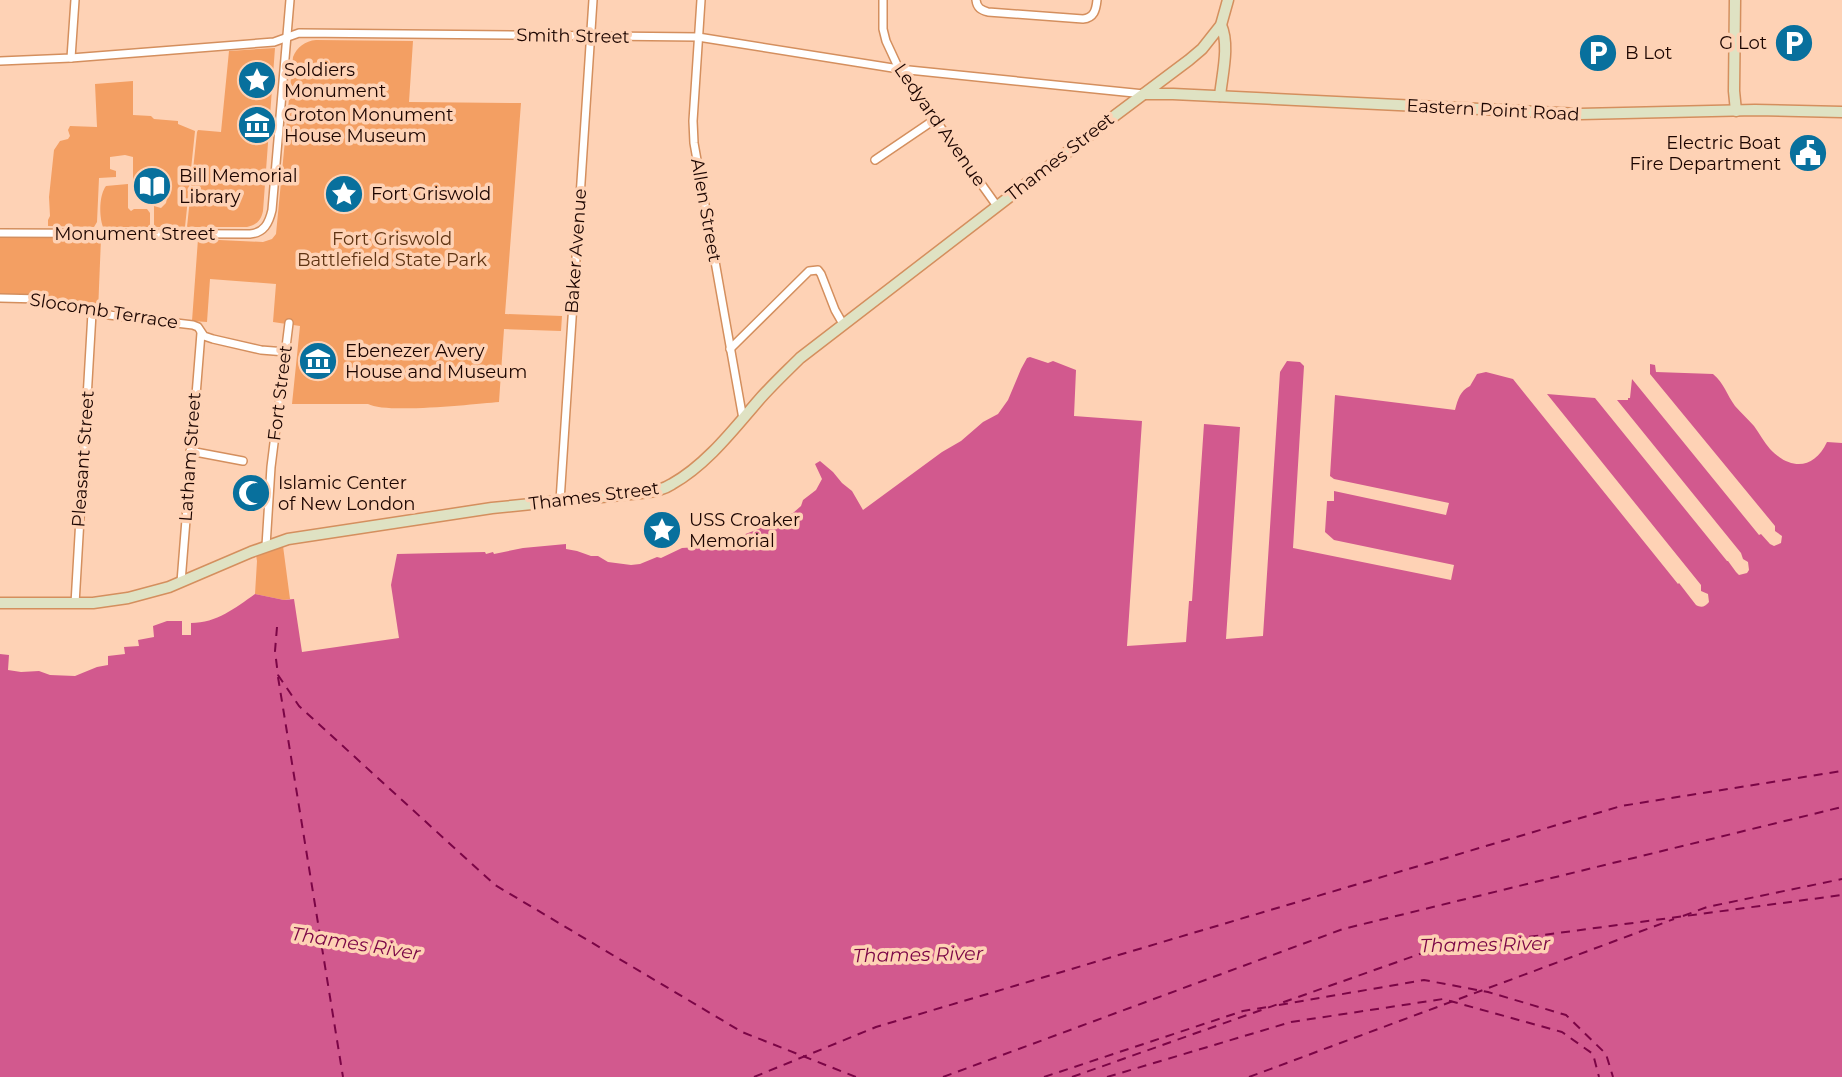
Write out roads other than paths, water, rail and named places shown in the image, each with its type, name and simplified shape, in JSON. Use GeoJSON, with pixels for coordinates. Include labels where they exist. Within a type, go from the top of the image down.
{"type":"FeatureCollection","features":[{"type":"Feature","properties":{"kind":"street"},"geometry":{"type":"LineString","coordinates":[[71,58],[75,0]]}},
{"type":"Feature","properties":{"kind":"street"},"geometry":{"type":"LineString","coordinates":[[286,38],[290,0]]}},
{"type":"Feature","properties":{"kind":"street","name":"Baker Avenue"},"geometry":{"type":"LineString","coordinates":[[560,502],[593,0]]}},
{"type":"Feature","properties":{"kind":"street","name":"Allen Street"},"geometry":{"type":"LineString","coordinates":[[701,0],[693,121],[694,144],[743,419]]}},
{"type":"Feature","properties":{"kind":"street","name":"Ledyard Avenue"},"geometry":{"type":"LineString","coordinates":[[883,0],[883,29],[899,69],[997,206]]}},
{"type":"Feature","properties":{"kind":"street"},"geometry":{"type":"LineString","coordinates":[[976,0],[978,7],[988,12],[1083,19],[1092,17],[1097,0]]}},
{"type":"Feature","properties":{"kind":"street"},"geometry":{"type":"LineString","coordinates":[[1220,96],[1225,47],[1221,25],[1228,0]]}},
{"type":"Feature","properties":{"kind":"street"},"geometry":{"type":"LineString","coordinates":[[1735,0],[1736,111]]}},
{"type":"Feature","properties":{"kind":"street","name":"Thames Street"},"geometry":{"type":"LineString","coordinates":[[0,603],[75,604],[128,598],[181,582],[288,539],[489,509],[641,494],[664,488],[687,475],[800,358],[1202,49],[1221,25]]}},
{"type":"Feature","properties":{"kind":"street","name":"Smith Street"},"geometry":{"type":"LineString","coordinates":[[0,61],[263,43],[299,33],[698,37],[899,69],[1144,94]]}},
{"type":"Feature","properties":{"kind":"street","name":"Monument Street"},"geometry":{"type":"LineString","coordinates":[[0,233],[250,234],[260,231],[266,226],[272,210],[286,38]]}},
{"type":"Feature","properties":{"kind":"street","name":"Eastern Point Road"},"geometry":{"type":"LineString","coordinates":[[1144,94],[1580,114],[1842,112]]}},
{"type":"Feature","properties":{"kind":"street"},"geometry":{"type":"LineString","coordinates":[[875,160],[934,120]]}},
{"type":"Feature","properties":{"kind":"street"},"geometry":{"type":"LineString","coordinates":[[730,349],[786,292],[814,269],[821,274],[835,310],[844,324]]}},
{"type":"Feature","properties":{"kind":"street","name":"Slocomb Terrace"},"geometry":{"type":"LineString","coordinates":[[0,298],[41,299],[92,313],[193,325],[207,338],[261,350],[286,352]]}},
{"type":"Feature","properties":{"kind":"street","name":"Pleasant Street"},"geometry":{"type":"LineString","coordinates":[[75,604],[92,313]]}},
{"type":"Feature","properties":{"kind":"street","name":"Fort Street"},"geometry":{"type":"LineString","coordinates":[[266,546],[271,467],[289,323]]}},
{"type":"Feature","properties":{"kind":"street","name":"Latham Street"},"geometry":{"type":"LineString","coordinates":[[181,582],[201,333]]}},
{"type":"Feature","properties":{"kind":"street"},"geometry":{"type":"LineString","coordinates":[[190,452],[243,461]]}},
{"type":"Feature","properties":{"kind":"water","name":"Thames River"},"geometry":{"type":"Polygon","coordinates":[[[1027,358],[1048,363],[1053,361],[1076,370],[1074,416],[1142,421],[1127,646],[1186,642],[1189,601],[1192,601],[1204,424],[1240,427],[1226,639],[1263,636],[1280,372],[1287,361],[1300,362],[1304,366],[1293,548],[1451,580],[1454,565],[1334,540],[1325,532],[1327,501],[1334,501],[1334,491],[1446,515],[1449,503],[1330,476],[1335,395],[1455,410],[1460,396],[1477,374],[1486,372],[1513,379],[1678,584],[1696,605],[1701,607],[1709,602],[1708,594],[1701,591],[1701,585],[1547,394],[1595,398],[1739,575],[1747,573],[1748,562],[1617,400],[1630,398],[1632,379],[1759,535],[1774,546],[1781,543],[1782,536],[1775,531],[1775,526],[1650,374],[1650,364],[1655,365],[1656,372],[1713,374],[1770,449],[1786,461],[1801,464],[1809,462],[1822,451],[1827,442],[1842,443],[1842,1077],[0,1077],[0,654],[9,655],[8,670],[75,676],[108,665],[108,656],[125,654],[124,647],[139,646],[138,640],[154,637],[153,626],[167,621],[182,621],[182,635],[191,635],[191,623],[217,618],[255,594],[284,600],[294,599],[302,652],[399,638],[391,585],[397,554],[494,554],[566,544],[566,549],[598,556],[608,562],[640,564],[682,548],[714,546],[756,530],[777,516],[793,513],[803,500],[816,490],[822,479],[815,464],[820,461],[852,491],[863,510],[961,441],[983,422],[998,414],[1008,400],[1027,358]]]}},
{"type":"Feature","properties":{"kind":"place","name":"G Lot"},"geometry":{"type":"Point","coordinates":[1794,43]}},
{"type":"Feature","properties":{"kind":"place","name":"B Lot"},"geometry":{"type":"Point","coordinates":[1598,53]}},
{"type":"Feature","properties":{"kind":"place","name":"Soldiers Monument"},"geometry":{"type":"Point","coordinates":[257,80]}},
{"type":"Feature","properties":{"kind":"place","name":"Groton Monument House Museum"},"geometry":{"type":"Point","coordinates":[257,125]}},
{"type":"Feature","properties":{"kind":"place","name":"Electric Boat Fire Department"},"geometry":{"type":"Point","coordinates":[1808,153]}},
{"type":"Feature","properties":{"kind":"place","name":"Bill Memorial Library"},"geometry":{"type":"Point","coordinates":[152,186]}},
{"type":"Feature","properties":{"kind":"place","name":"Fort Griswold"},"geometry":{"type":"Point","coordinates":[344,194]}},
{"type":"Feature","properties":{"kind":"place","name":"Ebenezer Avery House and Museum"},"geometry":{"type":"Point","coordinates":[318,361]}},
{"type":"Feature","properties":{"kind":"place","name":"Islamic Center of New London"},"geometry":{"type":"Point","coordinates":[251,493]}},
{"type":"Feature","properties":{"kind":"place","name":"USS Croaker Memorial"},"geometry":{"type":"Point","coordinates":[662,530]}},
{"type":"Feature","properties":{"kind":"park label","name":"Fort Griswold Battlefield State Park"},"geometry":{"type":"Point","coordinates":[392,249]}}]}
